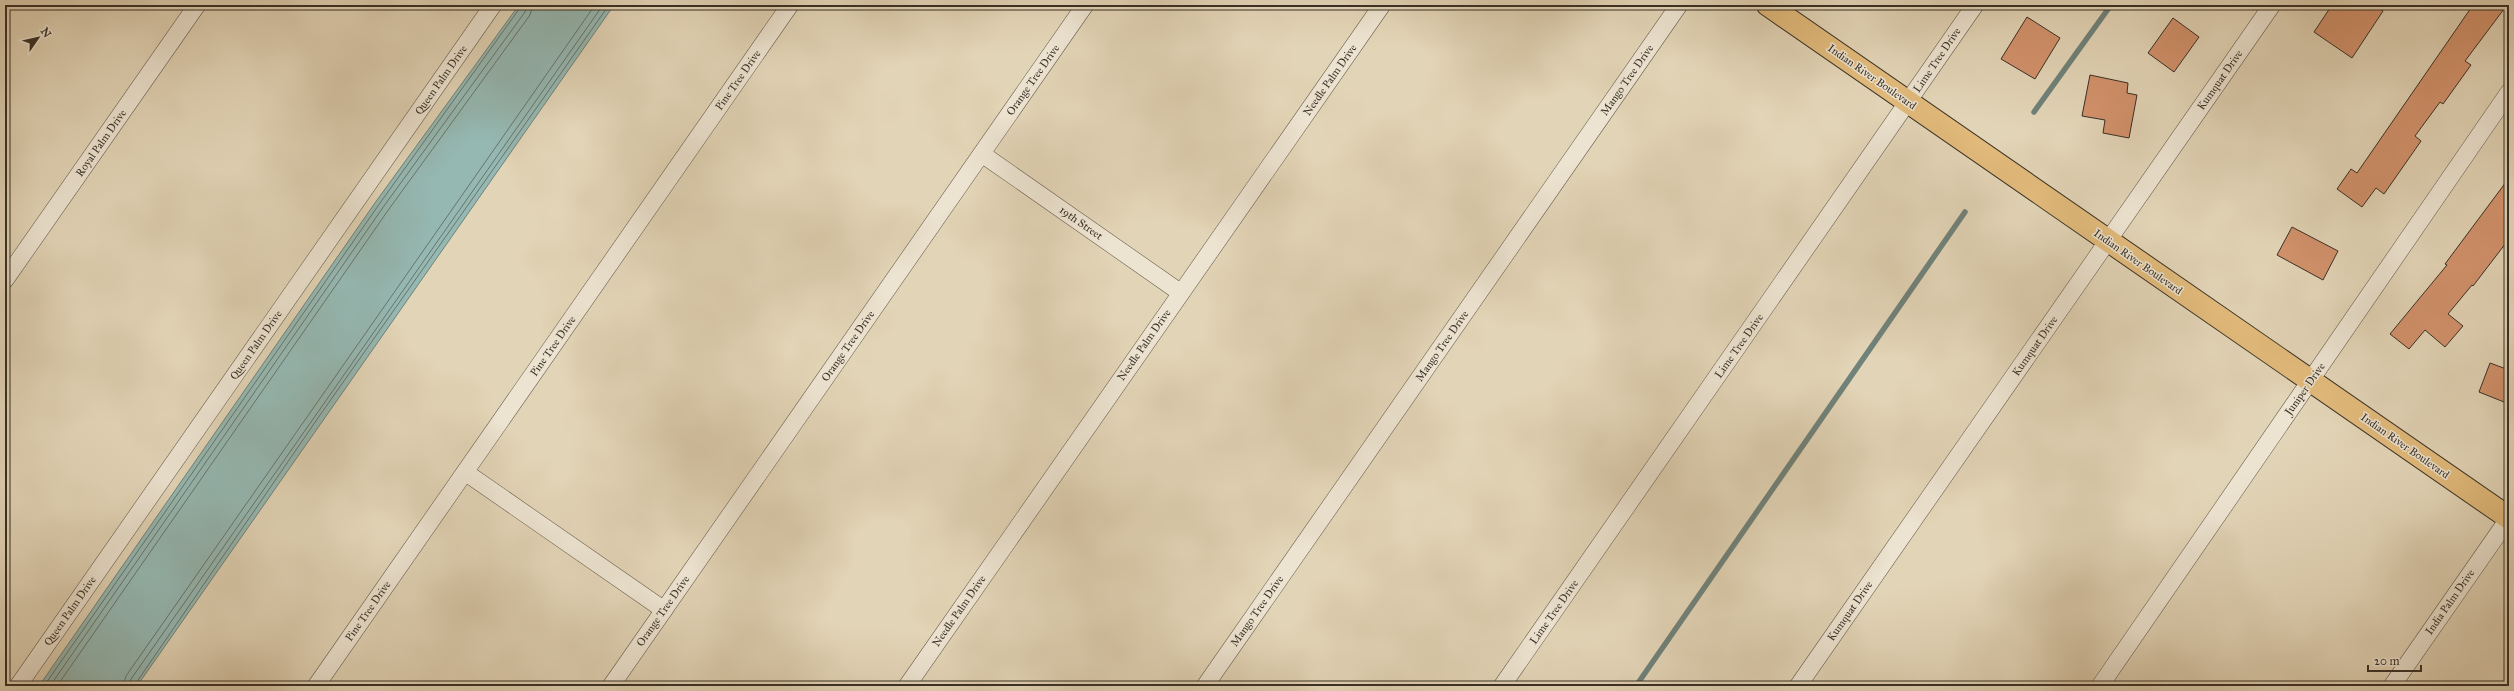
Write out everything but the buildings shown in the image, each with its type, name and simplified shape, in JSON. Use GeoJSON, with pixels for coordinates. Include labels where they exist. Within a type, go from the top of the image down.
{"type":"FeatureCollection","features":[{"type":"Feature","properties":{"kind":"main road","name":"Indian River Boulevard"},"geometry":{"type":"LineString","coordinates":[[1768,5],[2509,518]]}},
{"type":"Feature","properties":{"kind":"street","name":"Royal Palm Drive"},"geometry":{"type":"LineString","coordinates":[[5,280],[197,5]]}},
{"type":"Feature","properties":{"kind":"street","name":"Queen Palm Drive"},"geometry":{"type":"LineString","coordinates":[[18,686],[493,5]]}},
{"type":"Feature","properties":{"kind":"street","name":"Pine Tree Drive"},"geometry":{"type":"LineString","coordinates":[[316,686],[790,5]]}},
{"type":"Feature","properties":{"kind":"street","name":"Orange Tree Drive"},"geometry":{"type":"LineString","coordinates":[[611,686],[1085,5]]}},
{"type":"Feature","properties":{"kind":"street","name":"Needle Palm Drive"},"geometry":{"type":"LineString","coordinates":[[907,686],[1382,5]]}},
{"type":"Feature","properties":{"kind":"street","name":"Mango Tree Drive"},"geometry":{"type":"LineString","coordinates":[[1205,686],[1679,5]]}},
{"type":"Feature","properties":{"kind":"street","name":"Lime Tree Drive"},"geometry":{"type":"LineString","coordinates":[[1502,686],[1975,5]]}},
{"type":"Feature","properties":{"kind":"street","name":"Kumquat Drive"},"geometry":{"type":"LineString","coordinates":[[1798,686],[2272,5]]}},
{"type":"Feature","properties":{"kind":"street","name":"Juniper Drive"},"geometry":{"type":"LineString","coordinates":[[2100,686],[2509,92]]}},
{"type":"Feature","properties":{"kind":"street","name":"19th Street"},"geometry":{"type":"LineString","coordinates":[[982,154],[1181,293]]}},
{"type":"Feature","properties":{"kind":"street"},"geometry":{"type":"LineString","coordinates":[[465,472],[664,610]]}},
{"type":"Feature","properties":{"kind":"street","name":"India Palm Drive"},"geometry":{"type":"LineString","coordinates":[[2392,686],[2509,518]]}},
{"type":"Feature","properties":{"kind":"water"},"geometry":{"type":"Polygon","coordinates":[[[519,5],[614,5],[137,686],[39,686],[377,200],[519,5]]]}},
{"type":"Feature","properties":{"kind":"waterway"},"geometry":{"type":"LineString","coordinates":[[2034,112],[2111,5]]}},
{"type":"Feature","properties":{"kind":"waterway"},"geometry":{"type":"LineString","coordinates":[[1636,686],[1965,212]]}}]}
